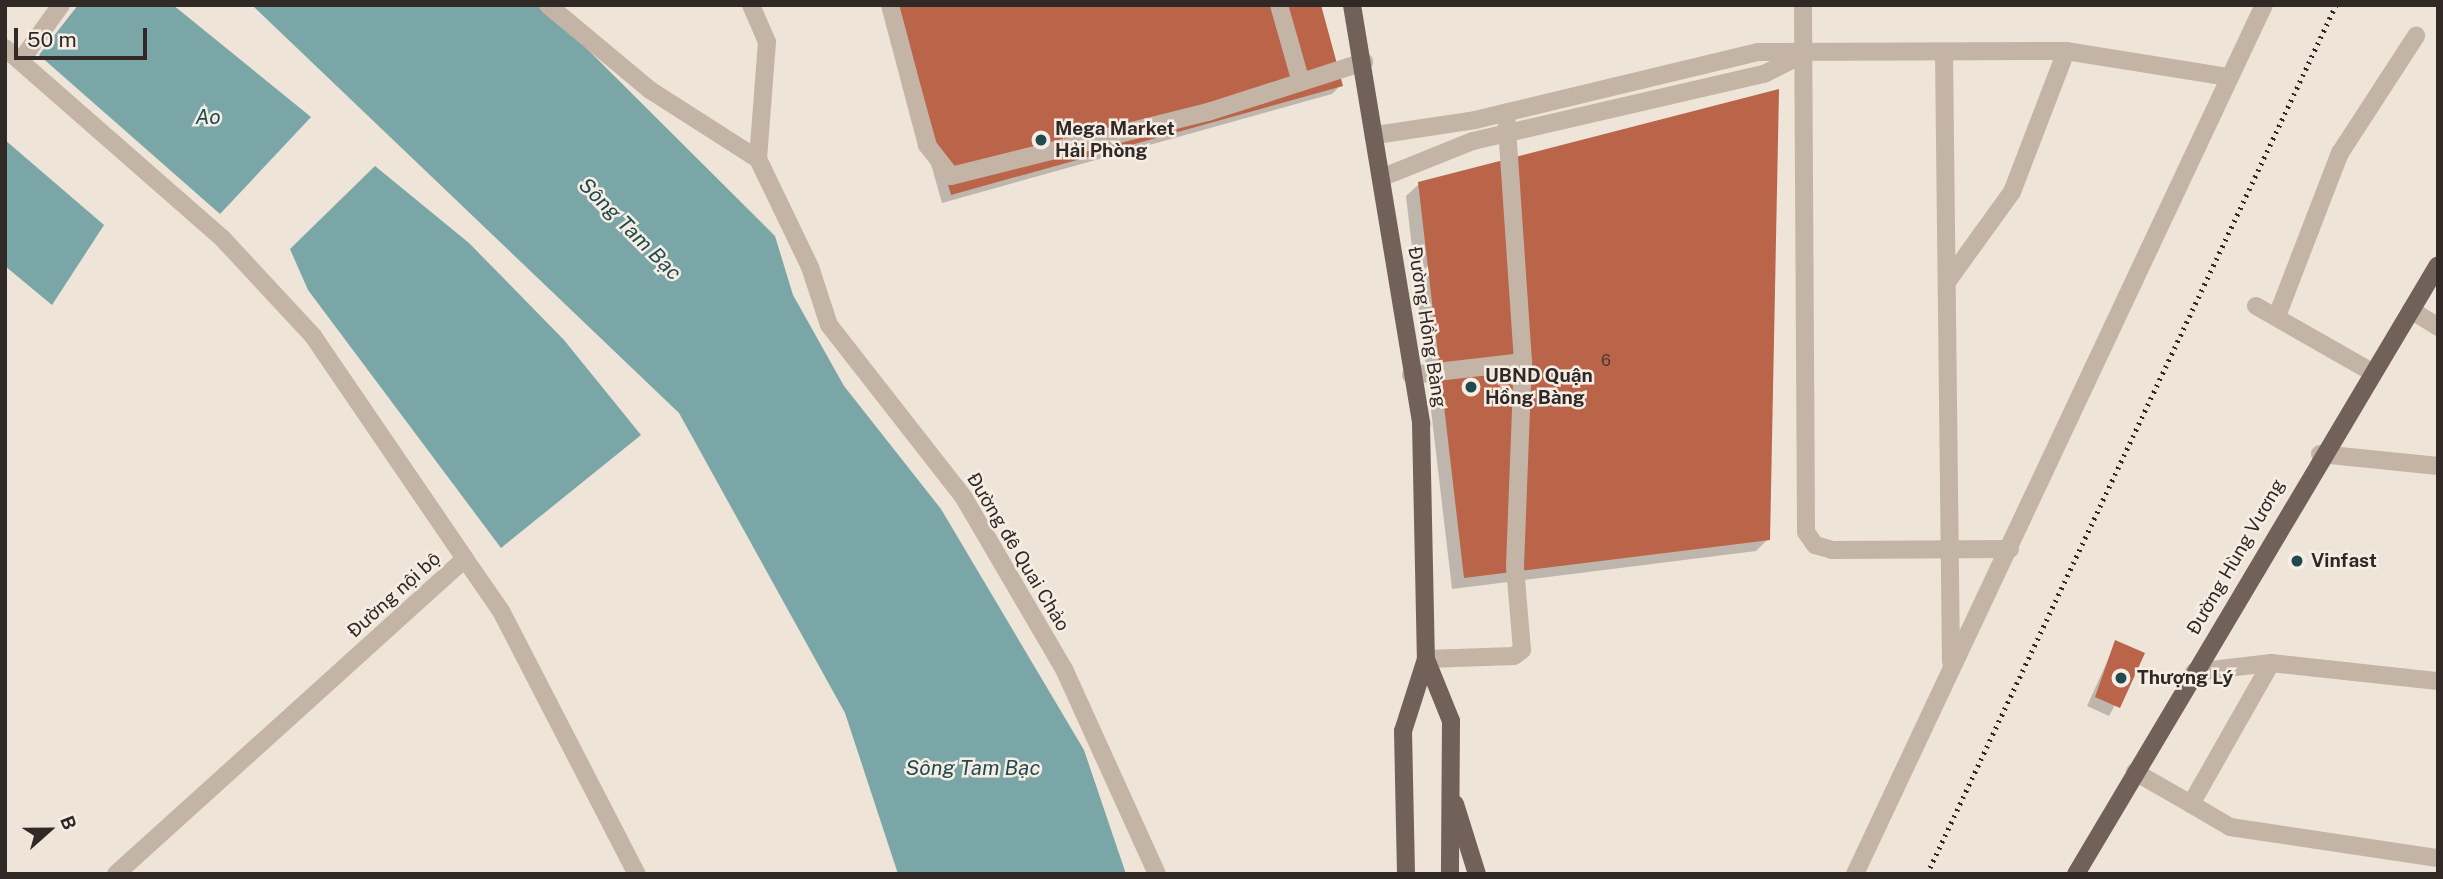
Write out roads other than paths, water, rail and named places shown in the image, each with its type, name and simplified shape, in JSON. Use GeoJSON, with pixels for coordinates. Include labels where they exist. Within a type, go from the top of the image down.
{"type":"FeatureCollection","features":[{"type":"Feature","properties":{"kind":"main road","name":"Đường Hồng Bàng"},"geometry":{"type":"LineString","coordinates":[[1352,5],[1364,62],[1411,375],[1421,424],[1426,659],[1403,731],[1406,874]]}},
{"type":"Feature","properties":{"kind":"main road","name":"Đường Hùng Vương"},"geometry":{"type":"LineString","coordinates":[[2077,874],[2320,454],[2438,265]]}},
{"type":"Feature","properties":{"kind":"main road","name":"Đường Hồng Bàng"},"geometry":{"type":"LineString","coordinates":[[1426,659],[1451,721],[1450,874]]}},
{"type":"Feature","properties":{"kind":"main road"},"geometry":{"type":"LineString","coordinates":[[1451,791],[1477,873]]}},
{"type":"Feature","properties":{"kind":"street"},"geometry":{"type":"LineString","coordinates":[[22,59],[61,5]]}},
{"type":"Feature","properties":{"kind":"street"},"geometry":{"type":"LineString","coordinates":[[548,5],[650,90],[758,159],[767,42],[751,5]]}},
{"type":"Feature","properties":{"kind":"street"},"geometry":{"type":"LineString","coordinates":[[890,5],[927,145],[951,176],[1301,82],[1364,62]]}},
{"type":"Feature","properties":{"kind":"street"},"geometry":{"type":"LineString","coordinates":[[1279,5],[1301,82]]}},
{"type":"Feature","properties":{"kind":"street"},"geometry":{"type":"LineString","coordinates":[[1803,5],[1806,532],[1815,545],[1832,550],[2010,549]]}},
{"type":"Feature","properties":{"kind":"street"},"geometry":{"type":"LineString","coordinates":[[1855,874],[2264,5]]}},
{"type":"Feature","properties":{"kind":"street"},"geometry":{"type":"LineString","coordinates":[[2277,316],[2340,153],[2416,36]]}},
{"type":"Feature","properties":{"kind":"street"},"geometry":{"type":"LineString","coordinates":[[5,48],[22,59],[222,238],[313,336],[465,559]]}},
{"type":"Feature","properties":{"kind":"street"},"geometry":{"type":"LineString","coordinates":[[1376,135],[1506,113],[1758,52],[1802,55],[2066,51],[2229,77]]}},
{"type":"Feature","properties":{"kind":"street"},"geometry":{"type":"LineString","coordinates":[[1947,282],[2012,192],[2066,51]]}},
{"type":"Feature","properties":{"kind":"street"},"geometry":{"type":"LineString","coordinates":[[1944,53],[1951,666]]}},
{"type":"Feature","properties":{"kind":"street"},"geometry":{"type":"LineString","coordinates":[[1382,177],[1511,131],[1764,74],[1802,55]]}},
{"type":"Feature","properties":{"kind":"street"},"geometry":{"type":"LineString","coordinates":[[1426,659],[1514,656],[1522,650],[1515,566],[1523,362],[1511,131],[1506,113]]}},
{"type":"Feature","properties":{"kind":"street","name":"Đường đê Quai Chảo"},"geometry":{"type":"LineString","coordinates":[[758,159],[810,267],[829,325],[964,498],[1064,669],[1157,874]]}},
{"type":"Feature","properties":{"kind":"street"},"geometry":{"type":"LineString","coordinates":[[2256,306],[2370,371]]}},
{"type":"Feature","properties":{"kind":"street"},"geometry":{"type":"LineString","coordinates":[[2411,310],[2438,327]]}},
{"type":"Feature","properties":{"kind":"street"},"geometry":{"type":"LineString","coordinates":[[1411,375],[1523,362]]}},
{"type":"Feature","properties":{"kind":"street"},"geometry":{"type":"LineString","coordinates":[[2320,454],[2438,466]]}},
{"type":"Feature","properties":{"kind":"street","name":"Đường nội bộ"},"geometry":{"type":"LineString","coordinates":[[116,874],[465,559],[501,611],[637,874]]}},
{"type":"Feature","properties":{"kind":"street"},"geometry":{"type":"LineString","coordinates":[[2190,804],[2271,663]]}},
{"type":"Feature","properties":{"kind":"street"},"geometry":{"type":"LineString","coordinates":[[2194,672],[2271,663],[2438,681]]}},
{"type":"Feature","properties":{"kind":"street"},"geometry":{"type":"LineString","coordinates":[[2135,772],[2230,827],[2438,858]]}},
{"type":"Feature","properties":{"kind":"water","name":"Ao"},"geometry":{"type":"Polygon","coordinates":[[[78,5],[173,5],[311,117],[220,214],[39,55],[78,5]]]}},
{"type":"Feature","properties":{"kind":"water","name":"Sông Tam Bạc"},"geometry":{"type":"Polygon","coordinates":[[[252,5],[543,5],[775,236],[793,295],[844,386],[941,509],[1084,750],[1126,874],[898,874],[845,713],[679,413],[252,5]]]}},
{"type":"Feature","properties":{"kind":"water"},"geometry":{"type":"Polygon","coordinates":[[[5,140],[104,225],[52,305],[5,266],[5,140]]]}},
{"type":"Feature","properties":{"kind":"water"},"geometry":{"type":"Polygon","coordinates":[[[375,166],[469,243],[564,340],[641,435],[501,548],[308,290],[290,249],[375,166]]]}},
{"type":"Feature","properties":{"kind":"railway"},"geometry":{"type":"LineString","coordinates":[[1927,874],[2336,5]]}},
{"type":"Feature","properties":{"kind":"place","name":"Mega Market Hải Phòng"},"geometry":{"type":"Point","coordinates":[1041,140]}},
{"type":"Feature","properties":{"kind":"place","name":"UBND Quận Hồng Bàng"},"geometry":{"type":"Point","coordinates":[1471,387]}},
{"type":"Feature","properties":{"kind":"place","name":"Vinfast"},"geometry":{"type":"Point","coordinates":[2297,561]}},
{"type":"Feature","properties":{"kind":"place","name":"Thượng Lý"},"geometry":{"type":"Point","coordinates":[2121,678]}}]}
